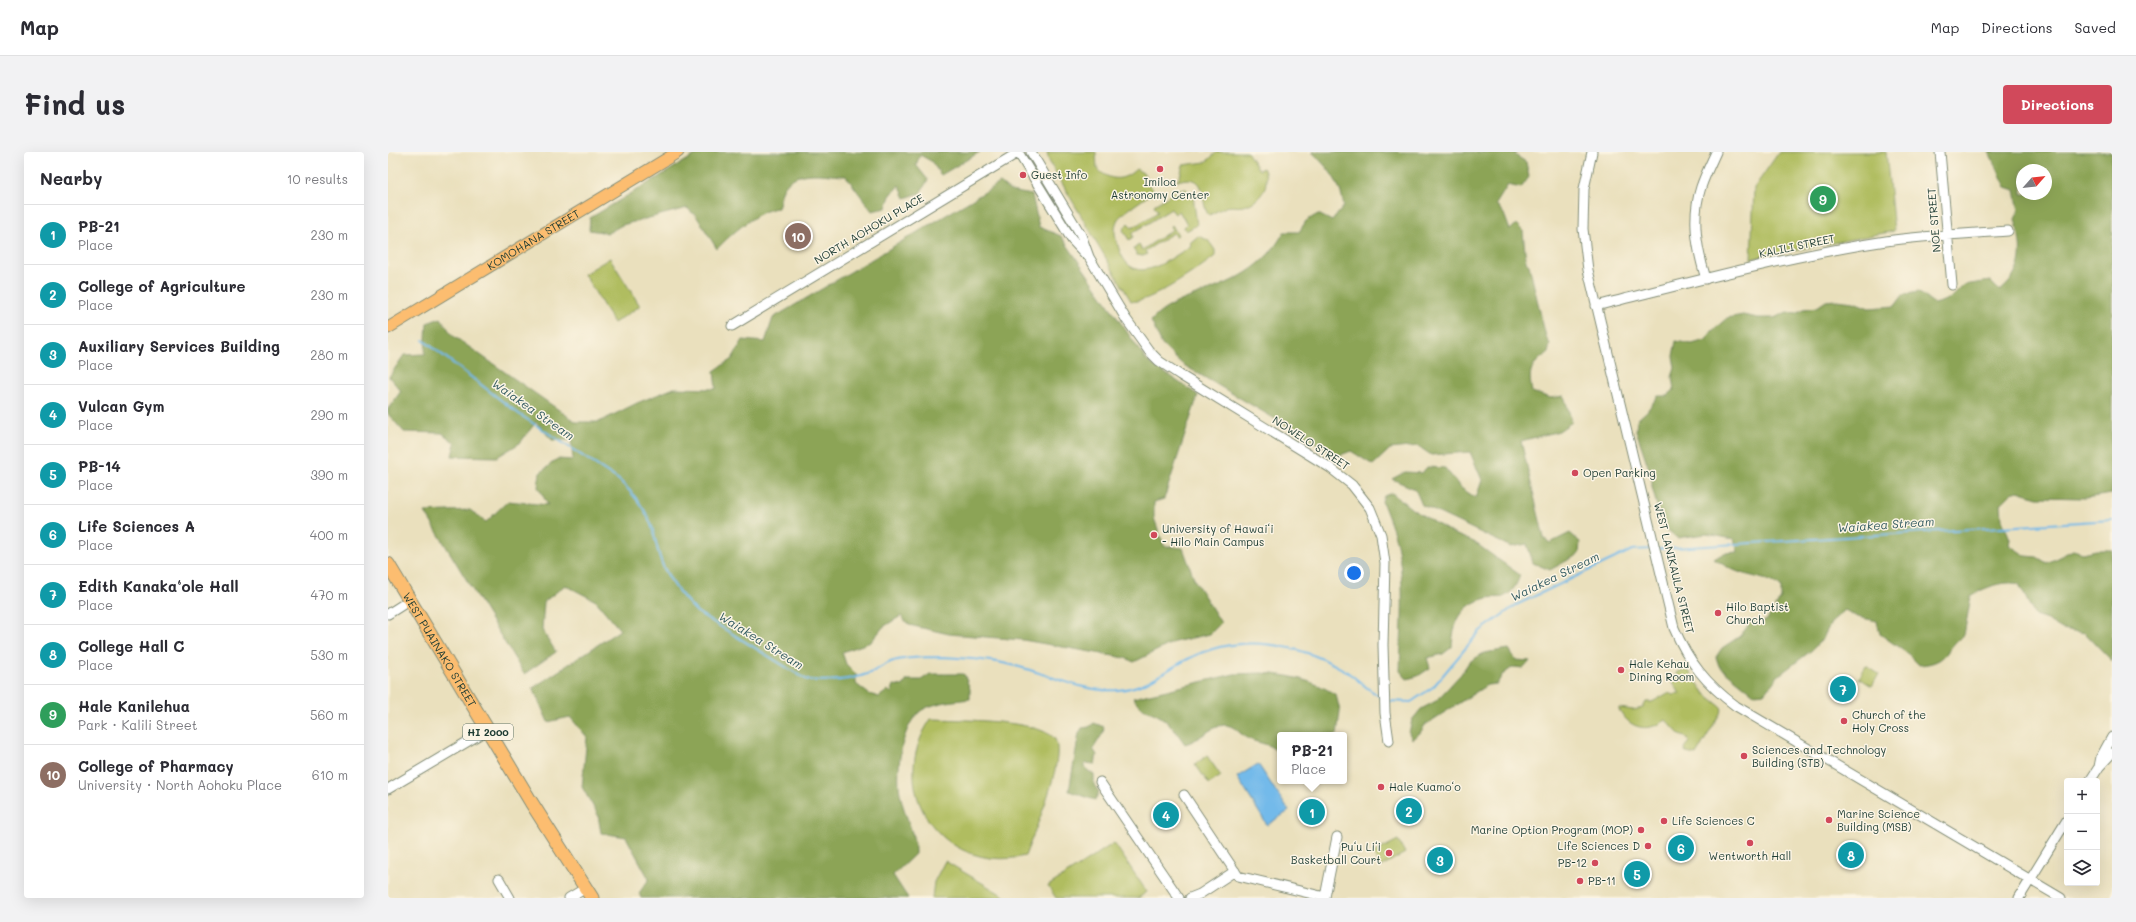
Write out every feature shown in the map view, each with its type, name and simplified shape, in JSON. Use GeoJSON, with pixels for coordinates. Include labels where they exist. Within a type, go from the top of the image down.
{"type":"FeatureCollection","features":[{"type":"Feature","properties":{"kind":"highway","name":"WEST PUAINAKO STREET"},"geometry":{"type":"LineString","coordinates":[[388,564],[487,730],[589,893]]}},
{"type":"Feature","properties":{"kind":"main road","name":"KOMOHANA STREET"},"geometry":{"type":"LineString","coordinates":[[388,328],[678,152]]}},
{"type":"Feature","properties":{"kind":"street","name":"NOWELO STREET"},"geometry":{"type":"LineString","coordinates":[[1018,152],[1072,240],[1089,257]]}},
{"type":"Feature","properties":{"kind":"street","name":"NORTH AOHOKU PLACE"},"geometry":{"type":"LineString","coordinates":[[732,326],[1018,152]]}},
{"type":"Feature","properties":{"kind":"street","name":"NOWELO STREET"},"geometry":{"type":"LineString","coordinates":[[1031,152],[1081,235],[1089,257],[1126,319],[1141,341],[1159,360],[1209,394],[1329,467],[1352,485],[1368,504],[1381,535],[1385,563],[1383,646],[1385,713],[1389,741]]}},
{"type":"Feature","properties":{"kind":"street","name":"WEST LANIKAULA STREET"},"geometry":{"type":"LineString","coordinates":[[1592,152],[1584,189],[1583,229],[1588,270],[1662,570],[1674,628],[1682,646],[1697,671],[1715,690],[1736,706],[1862,782],[2061,898]]}},
{"type":"Feature","properties":{"kind":"street"},"geometry":{"type":"LineString","coordinates":[[1706,279],[1699,254],[1695,225],[1701,187],[1716,152]]}},
{"type":"Feature","properties":{"kind":"street","name":"NOE STREET"},"geometry":{"type":"LineString","coordinates":[[1940,152],[1952,285]]}},
{"type":"Feature","properties":{"kind":"street","name":"KALILI STREET"},"geometry":{"type":"LineString","coordinates":[[1596,306],[1792,258],[1858,245],[1947,235],[2008,231]]}},
{"type":"Feature","properties":{"kind":"street"},"geometry":{"type":"LineString","coordinates":[[388,614],[410,600]]}},
{"type":"Feature","properties":{"kind":"street"},"geometry":{"type":"LineString","coordinates":[[388,789],[487,730]]}},
{"type":"Feature","properties":{"kind":"street"},"geometry":{"type":"LineString","coordinates":[[2099,767],[2099,760],[2112,737]]}},
{"type":"Feature","properties":{"kind":"street"},"geometry":{"type":"LineString","coordinates":[[2092,778],[2099,767],[2112,753]]}},
{"type":"Feature","properties":{"kind":"street"},"geometry":{"type":"LineString","coordinates":[[1100,782],[1179,898]]}},
{"type":"Feature","properties":{"kind":"street"},"geometry":{"type":"LineString","coordinates":[[1184,795],[1238,876],[1325,897],[1337,837]]}},
{"type":"Feature","properties":{"kind":"street"},"geometry":{"type":"LineString","coordinates":[[2020,898],[2064,825]]}},
{"type":"Feature","properties":{"kind":"street"},"geometry":{"type":"LineString","coordinates":[[1190,898],[1200,894],[1235,870]]}},
{"type":"Feature","properties":{"kind":"street"},"geometry":{"type":"LineString","coordinates":[[498,879],[510,898]]}},
{"type":"Feature","properties":{"kind":"street"},"geometry":{"type":"LineString","coordinates":[[569,898],[589,893]]}},
{"type":"Feature","properties":{"kind":"green space"},"geometry":{"type":"Polygon","coordinates":[[[700,152],[980,152],[941,175],[931,161],[920,155],[916,165],[928,180],[920,193],[905,198],[899,185],[890,196],[886,208],[872,211],[846,176],[813,174],[796,177],[784,187],[778,208],[770,209],[745,224],[717,249],[697,217],[687,208],[622,225],[608,233],[589,230],[590,218],[700,152]]]}},
{"type":"Feature","properties":{"kind":"green space"},"geometry":{"type":"Polygon","coordinates":[[[1047,152],[1096,152],[1097,169],[1112,178],[1121,178],[1136,169],[1145,174],[1149,186],[1155,191],[1120,216],[1115,225],[1115,236],[1118,246],[1124,260],[1132,267],[1141,270],[1161,264],[1191,246],[1190,243],[1198,236],[1208,240],[1215,250],[1215,256],[1160,292],[1148,298],[1138,301],[1131,301],[1049,161],[1047,152]]]}},
{"type":"Feature","properties":{"kind":"green space"},"geometry":{"type":"Polygon","coordinates":[[[1217,152],[1247,152],[1259,170],[1263,168],[1266,185],[1261,195],[1253,202],[1244,206],[1226,207],[1209,215],[1204,204],[1200,184],[1188,179],[1177,181],[1183,165],[1206,162],[1217,152]]]}},
{"type":"Feature","properties":{"kind":"green space"},"geometry":{"type":"Polygon","coordinates":[[[1312,152],[1518,152],[1515,155],[1526,162],[1529,177],[1521,188],[1508,185],[1496,204],[1504,214],[1510,230],[1516,224],[1523,231],[1526,262],[1529,265],[1546,337],[1550,344],[1548,353],[1537,361],[1532,369],[1530,379],[1532,392],[1551,398],[1564,396],[1572,422],[1559,431],[1521,441],[1544,538],[1550,543],[1570,533],[1580,542],[1579,554],[1550,570],[1533,563],[1527,544],[1511,547],[1422,505],[1415,489],[1392,479],[1405,472],[1422,473],[1427,467],[1445,468],[1461,488],[1476,498],[1482,480],[1470,452],[1431,455],[1418,446],[1390,449],[1373,465],[1351,451],[1338,456],[1182,364],[1162,345],[1151,321],[1158,314],[1166,308],[1222,285],[1250,270],[1272,250],[1284,232],[1299,232],[1306,221],[1318,214],[1332,221],[1344,206],[1337,182],[1324,164],[1312,152]]]}},
{"type":"Feature","properties":{"kind":"green space"},"geometry":{"type":"Polygon","coordinates":[[[1779,152],[1886,152],[1894,231],[1751,259],[1754,188],[1779,152]]]}},
{"type":"Feature","properties":{"kind":"green space"},"geometry":{"type":"Polygon","coordinates":[[[1989,152],[2112,152],[2112,494],[2085,498],[2037,497],[2018,491],[2012,493],[2001,504],[2002,519],[2010,539],[2009,545],[2026,556],[2037,557],[2047,563],[2073,550],[2083,553],[2096,550],[2112,550],[2112,661],[2085,633],[2062,629],[2047,620],[2035,616],[2019,584],[2007,583],[1981,590],[1971,596],[1964,635],[1942,658],[1936,661],[1929,664],[1919,665],[1908,654],[1880,634],[1877,621],[1857,617],[1845,610],[1832,621],[1823,638],[1812,650],[1778,676],[1765,693],[1754,694],[1719,666],[1716,657],[1722,648],[1740,636],[1752,621],[1766,621],[1781,598],[1781,587],[1772,582],[1733,570],[1714,559],[1724,553],[1738,552],[1734,539],[1706,534],[1677,538],[1662,525],[1652,487],[1652,478],[1636,430],[1637,420],[1647,411],[1658,396],[1667,396],[1674,390],[1672,377],[1675,368],[1673,356],[1676,341],[1692,344],[1706,340],[1712,331],[1727,318],[1743,315],[1758,318],[1774,318],[1787,312],[1796,313],[1804,309],[1817,307],[1826,301],[1836,300],[1854,302],[1869,308],[1895,306],[1903,295],[1918,292],[1935,304],[1951,298],[1964,285],[1990,281],[2000,291],[2014,275],[2020,258],[2020,239],[2015,219],[2019,211],[2017,200],[2052,200],[2052,164],[2016,164],[2016,195],[2015,190],[2006,187],[1989,152]]]}},
{"type":"Feature","properties":{"kind":"green space"},"geometry":{"type":"Polygon","coordinates":[[[1000,183],[1010,191],[1032,195],[1039,227],[1061,236],[1147,361],[1198,395],[1164,499],[1154,502],[1154,518],[1164,546],[1183,548],[1195,581],[1221,623],[1210,634],[1174,642],[1134,662],[1125,658],[1023,640],[949,634],[909,625],[901,616],[883,627],[871,642],[842,652],[846,664],[856,674],[856,684],[869,694],[879,697],[888,690],[891,693],[894,685],[903,686],[907,680],[921,680],[930,674],[964,674],[970,689],[970,699],[951,701],[927,707],[922,710],[915,717],[904,738],[899,764],[899,788],[914,840],[915,854],[893,875],[908,898],[641,898],[639,893],[649,879],[626,837],[601,833],[598,815],[582,787],[587,737],[570,717],[548,722],[533,688],[620,630],[596,601],[565,585],[544,602],[542,630],[556,652],[524,674],[425,512],[470,510],[486,522],[508,501],[548,505],[538,487],[540,473],[557,459],[573,460],[571,440],[552,440],[536,422],[520,443],[497,457],[452,456],[455,443],[442,433],[404,432],[388,414],[388,409],[401,391],[389,377],[404,355],[425,354],[427,323],[441,318],[452,335],[576,422],[599,422],[637,403],[674,388],[716,389],[714,371],[732,359],[743,340],[765,342],[773,318],[1000,183]]]}},
{"type":"Feature","properties":{"kind":"green space"},"geometry":{"type":"Polygon","coordinates":[[[1180,189],[1186,189],[1193,195],[1197,225],[1186,231],[1184,227],[1187,224],[1179,211],[1175,214],[1171,209],[1132,233],[1133,237],[1129,240],[1123,230],[1128,223],[1132,228],[1158,212],[1154,205],[1180,189]]]}},
{"type":"Feature","properties":{"kind":"green space"},"geometry":{"type":"Polygon","coordinates":[[[1172,225],[1178,235],[1176,236],[1173,233],[1145,251],[1147,254],[1143,256],[1137,255],[1133,249],[1139,245],[1142,250],[1172,230],[1170,226],[1172,225]]]}},
{"type":"Feature","properties":{"kind":"green space"},"geometry":{"type":"Polygon","coordinates":[[[610,258],[640,306],[614,323],[584,274],[610,258]]]}},
{"type":"Feature","properties":{"kind":"green space"},"geometry":{"type":"Polygon","coordinates":[[[1392,493],[1412,509],[1454,534],[1474,542],[1520,575],[1514,588],[1503,597],[1487,598],[1478,601],[1465,610],[1460,616],[1454,630],[1452,647],[1443,654],[1427,658],[1430,668],[1418,676],[1407,679],[1400,671],[1402,592],[1400,560],[1394,534],[1382,501],[1384,496],[1392,493]]]}},
{"type":"Feature","properties":{"kind":"green space"},"geometry":{"type":"Polygon","coordinates":[[[1509,649],[1516,660],[1530,661],[1524,668],[1513,667],[1502,675],[1497,684],[1487,685],[1425,725],[1420,733],[1412,739],[1409,733],[1412,720],[1421,709],[1436,701],[1461,674],[1469,662],[1484,653],[1509,649]]]}},
{"type":"Feature","properties":{"kind":"green space"},"geometry":{"type":"Polygon","coordinates":[[[1866,666],[1879,674],[1872,686],[1859,678],[1866,666]]]}},
{"type":"Feature","properties":{"kind":"green space"},"geometry":{"type":"Polygon","coordinates":[[[1682,670],[1688,670],[1706,695],[1721,707],[1722,710],[1696,755],[1686,753],[1684,748],[1689,742],[1687,738],[1680,735],[1666,720],[1652,727],[1647,728],[1637,726],[1626,719],[1619,710],[1619,708],[1633,710],[1643,708],[1646,702],[1652,702],[1668,693],[1674,695],[1680,694],[1671,678],[1676,677],[1677,673],[1682,670]]]}},
{"type":"Feature","properties":{"kind":"green space"},"geometry":{"type":"Polygon","coordinates":[[[1262,673],[1282,675],[1301,679],[1328,690],[1336,695],[1340,711],[1337,732],[1277,732],[1277,752],[1268,745],[1245,737],[1233,727],[1224,725],[1219,726],[1185,744],[1167,722],[1159,716],[1142,708],[1133,698],[1234,674],[1262,673]]]}},
{"type":"Feature","properties":{"kind":"green space"},"geometry":{"type":"Polygon","coordinates":[[[931,719],[977,720],[1016,724],[1046,732],[1055,739],[1057,749],[1053,779],[1048,797],[1025,856],[995,858],[969,852],[946,839],[929,821],[918,798],[914,773],[918,746],[931,719]]]}},
{"type":"Feature","properties":{"kind":"green space"},"geometry":{"type":"Polygon","coordinates":[[[1094,723],[1104,727],[1103,733],[1093,749],[1097,755],[1095,764],[1085,763],[1085,768],[1094,775],[1094,785],[1099,792],[1095,800],[1069,791],[1079,733],[1082,728],[1089,727],[1094,723]]]}},
{"type":"Feature","properties":{"kind":"green space"},"geometry":{"type":"Polygon","coordinates":[[[1207,756],[1221,776],[1209,784],[1195,764],[1207,756]]]}},
{"type":"Feature","properties":{"kind":"green space","name":"Puʻu Liʻi Basketball Court"},"geometry":{"type":"Polygon","coordinates":[[[1398,840],[1405,853],[1380,867],[1373,853],[1398,840]]]}},
{"type":"Feature","properties":{"kind":"green space"},"geometry":{"type":"Polygon","coordinates":[[[1114,843],[1147,892],[1138,898],[1056,898],[1048,886],[1114,843]]]}},
{"type":"Feature","properties":{"kind":"green space"},"geometry":{"type":"Polygon","coordinates":[[[945,861],[1005,898],[932,898],[934,882],[945,861]]]}},
{"type":"Feature","properties":{"kind":"water"},"geometry":{"type":"Polygon","coordinates":[[[1258,764],[1289,811],[1267,825],[1237,777],[1258,764]]]}},
{"type":"Feature","properties":{"kind":"waterway","name":"Waiakea Stream"},"geometry":{"type":"LineString","coordinates":[[423,340],[519,414],[619,480],[645,511],[651,524],[664,568],[675,586],[692,607],[697,612],[807,680],[831,681],[846,679],[862,676],[888,663],[899,660],[943,657],[1004,663],[1025,668],[1078,686],[1105,690],[1118,690],[1148,682],[1190,658],[1209,650],[1229,646],[1268,644],[1308,653],[1326,661],[1344,670],[1381,697]]}},
{"type":"Feature","properties":{"kind":"waterway","name":"Waiakea Stream"},"geometry":{"type":"LineString","coordinates":[[1659,549],[2112,520]]}},
{"type":"Feature","properties":{"kind":"waterway","name":"Waiakea Stream"},"geometry":{"type":"LineString","coordinates":[[1388,701],[1411,702],[1433,687],[1480,631],[1516,605],[1632,550],[1652,549]]}},
{"type":"Feature","properties":{"kind":"place","name":"Imiloa Astronomy Center"},"geometry":{"type":"Point","coordinates":[1160,169]}},
{"type":"Feature","properties":{"kind":"place","name":"Guest Info"},"geometry":{"type":"Point","coordinates":[1023,175]}},
{"type":"Feature","properties":{"kind":"place","name":"Hale Kanilehua"},"geometry":{"type":"Point","coordinates":[1823,199]}},
{"type":"Feature","properties":{"kind":"place","name":"College of Pharmacy"},"geometry":{"type":"Point","coordinates":[798,236]}},
{"type":"Feature","properties":{"kind":"place","name":"Open Parking"},"geometry":{"type":"Point","coordinates":[1575,473]}},
{"type":"Feature","properties":{"kind":"place","name":"University of Hawaiʻi - Hilo Main Campus"},"geometry":{"type":"Point","coordinates":[1154,535]}},
{"type":"Feature","properties":{"kind":"place","name":"Hilo Baptist Church"},"geometry":{"type":"Point","coordinates":[1718,613]}},
{"type":"Feature","properties":{"kind":"place","name":"Hale Kehau Dining Room"},"geometry":{"type":"Point","coordinates":[1621,670]}},
{"type":"Feature","properties":{"kind":"place","name":"Edith Kanaka‘ole Hall"},"geometry":{"type":"Point","coordinates":[1843,689]}},
{"type":"Feature","properties":{"kind":"place","name":"Church of the Holy Cross"},"geometry":{"type":"Point","coordinates":[1844,721]}},
{"type":"Feature","properties":{"kind":"place","name":"Sciences and Technology Building (STB)"},"geometry":{"type":"Point","coordinates":[1744,756]}},
{"type":"Feature","properties":{"kind":"place","name":"Hale Kuamoʻo"},"geometry":{"type":"Point","coordinates":[1381,787]}},
{"type":"Feature","properties":{"kind":"place","name":"College of Agriculture"},"geometry":{"type":"Point","coordinates":[1409,811]}},
{"type":"Feature","properties":{"kind":"place","name":"PB-21"},"geometry":{"type":"Point","coordinates":[1312,812]}},
{"type":"Feature","properties":{"kind":"place","name":"Vulcan Gym"},"geometry":{"type":"Point","coordinates":[1166,815]}},
{"type":"Feature","properties":{"kind":"place","name":"Marine Science Building (MSB)"},"geometry":{"type":"Point","coordinates":[1829,820]}},
{"type":"Feature","properties":{"kind":"place","name":"Life Sciences C"},"geometry":{"type":"Point","coordinates":[1664,821]}},
{"type":"Feature","properties":{"kind":"place","name":"Marine Option Program (MOP)"},"geometry":{"type":"Point","coordinates":[1641,830]}},
{"type":"Feature","properties":{"kind":"place","name":"Wentworth Hall"},"geometry":{"type":"Point","coordinates":[1750,843]}},
{"type":"Feature","properties":{"kind":"place","name":"Life Sciences D"},"geometry":{"type":"Point","coordinates":[1648,846]}},
{"type":"Feature","properties":{"kind":"place","name":"Life Sciences A"},"geometry":{"type":"Point","coordinates":[1681,848]}},
{"type":"Feature","properties":{"kind":"place","name":"Puʻu Liʻi Basketball Court"},"geometry":{"type":"Point","coordinates":[1389,853]}},
{"type":"Feature","properties":{"kind":"place","name":"College Hall C"},"geometry":{"type":"Point","coordinates":[1851,855]}},
{"type":"Feature","properties":{"kind":"place","name":"Auxiliary Services Building"},"geometry":{"type":"Point","coordinates":[1440,860]}},
{"type":"Feature","properties":{"kind":"place","name":"PB-12"},"geometry":{"type":"Point","coordinates":[1595,863]}},
{"type":"Feature","properties":{"kind":"place","name":"PB-14"},"geometry":{"type":"Point","coordinates":[1637,874]}},
{"type":"Feature","properties":{"kind":"place","name":"PB-11"},"geometry":{"type":"Point","coordinates":[1580,881]}}]}
